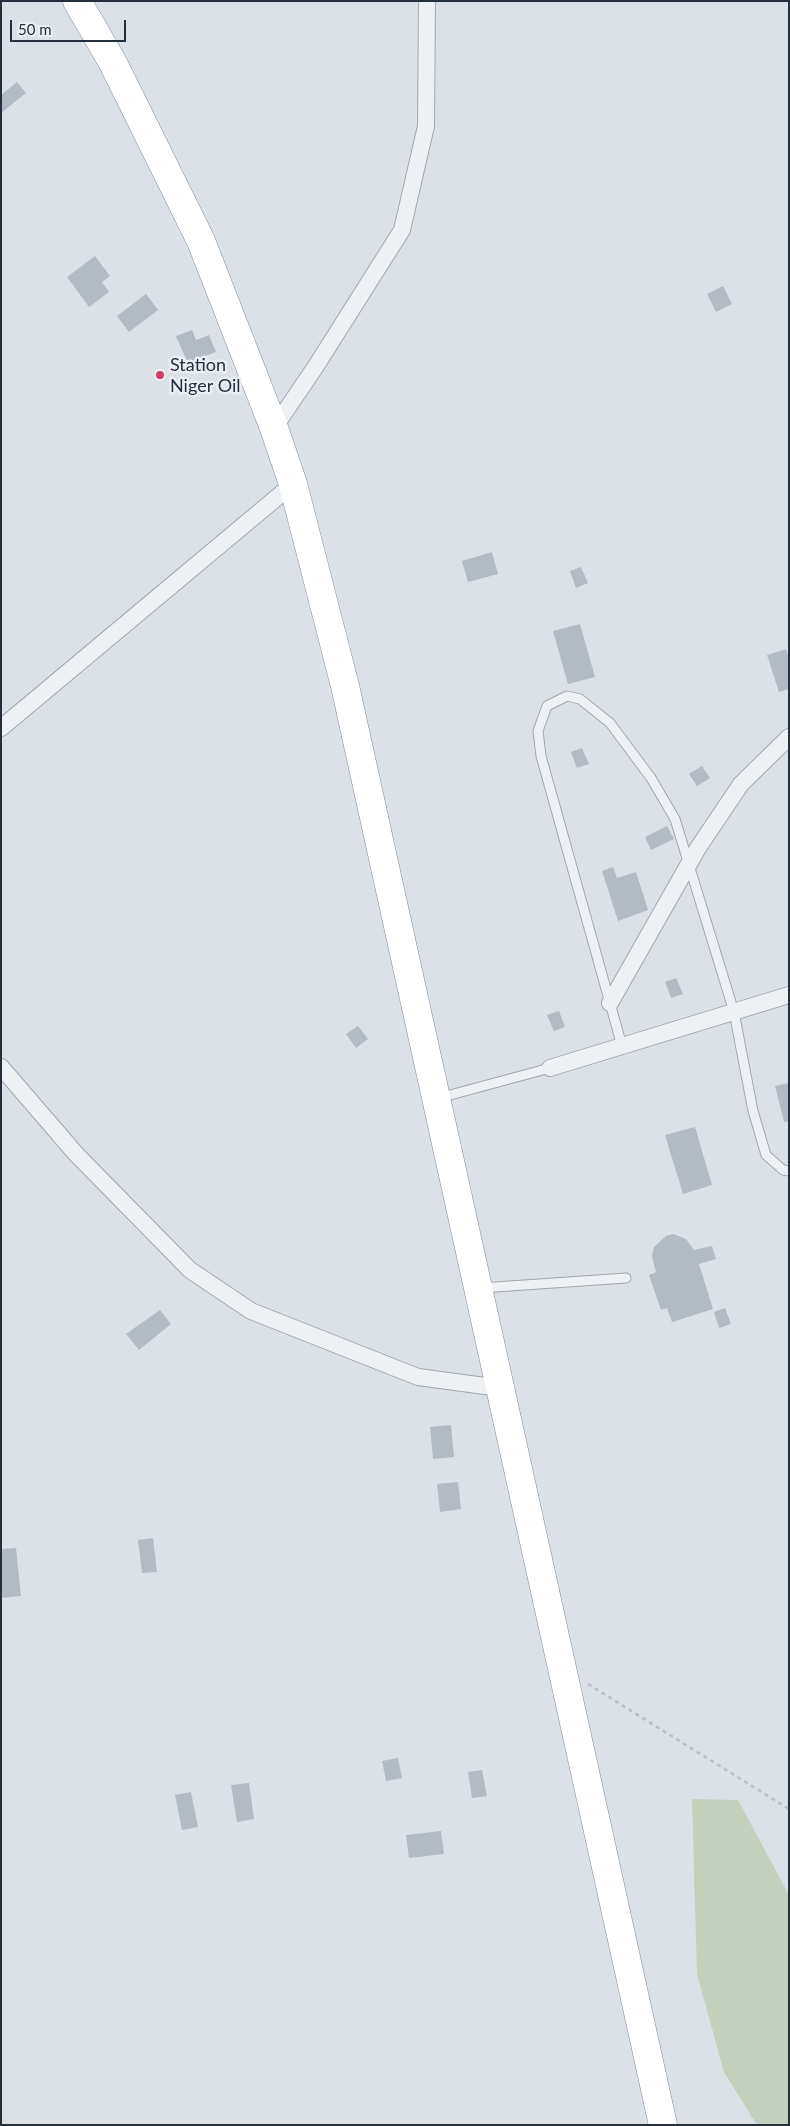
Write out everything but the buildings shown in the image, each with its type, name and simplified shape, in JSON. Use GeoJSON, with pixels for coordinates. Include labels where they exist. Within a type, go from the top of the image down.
{"type":"FeatureCollection","features":[{"type":"Feature","properties":{"kind":"highway"},"geometry":{"type":"LineString","coordinates":[[77,1],[113,63],[201,241],[274,428],[293,484],[345,686],[663,2125]]}},
{"type":"Feature","properties":{"kind":"street"},"geometry":{"type":"LineString","coordinates":[[274,428],[316,366],[402,230],[426,126],[427,1]]}},
{"type":"Feature","properties":{"kind":"street"},"geometry":{"type":"LineString","coordinates":[[1,728],[293,484]]}},
{"type":"Feature","properties":{"kind":"street"},"geometry":{"type":"LineString","coordinates":[[610,1003],[698,848],[742,784],[789,737]]}},
{"type":"Feature","properties":{"kind":"street"},"geometry":{"type":"LineString","coordinates":[[550,1068],[789,995]]}},
{"type":"Feature","properties":{"kind":"street"},"geometry":{"type":"LineString","coordinates":[[1,1067],[76,1154],[190,1270],[251,1311],[418,1377],[500,1388]]}},
{"type":"Feature","properties":{"kind":"lane"},"geometry":{"type":"LineString","coordinates":[[622,1046],[541,756],[538,731],[547,706],[567,696],[580,699],[610,723],[651,778],[676,819],[734,1012],[754,1111],[766,1155],[783,1170],[789,1171]]}},
{"type":"Feature","properties":{"kind":"lane"},"geometry":{"type":"LineString","coordinates":[[436,1099],[550,1068]]}},
{"type":"Feature","properties":{"kind":"lane"},"geometry":{"type":"LineString","coordinates":[[478,1288],[626,1278]]}},
{"type":"Feature","properties":{"kind":"path"},"geometry":{"type":"LineString","coordinates":[[562,1667],[789,1809]]}},
{"type":"Feature","properties":{"kind":"green space"},"geometry":{"type":"Polygon","coordinates":[[[692,1799],[738,1800],[789,1895],[789,2125],[757,2125],[724,2072],[697,1974],[692,1799]]]}},
{"type":"Feature","properties":{"kind":"place","name":"Station Niger Oil"},"geometry":{"type":"Point","coordinates":[160,375]}}]}
